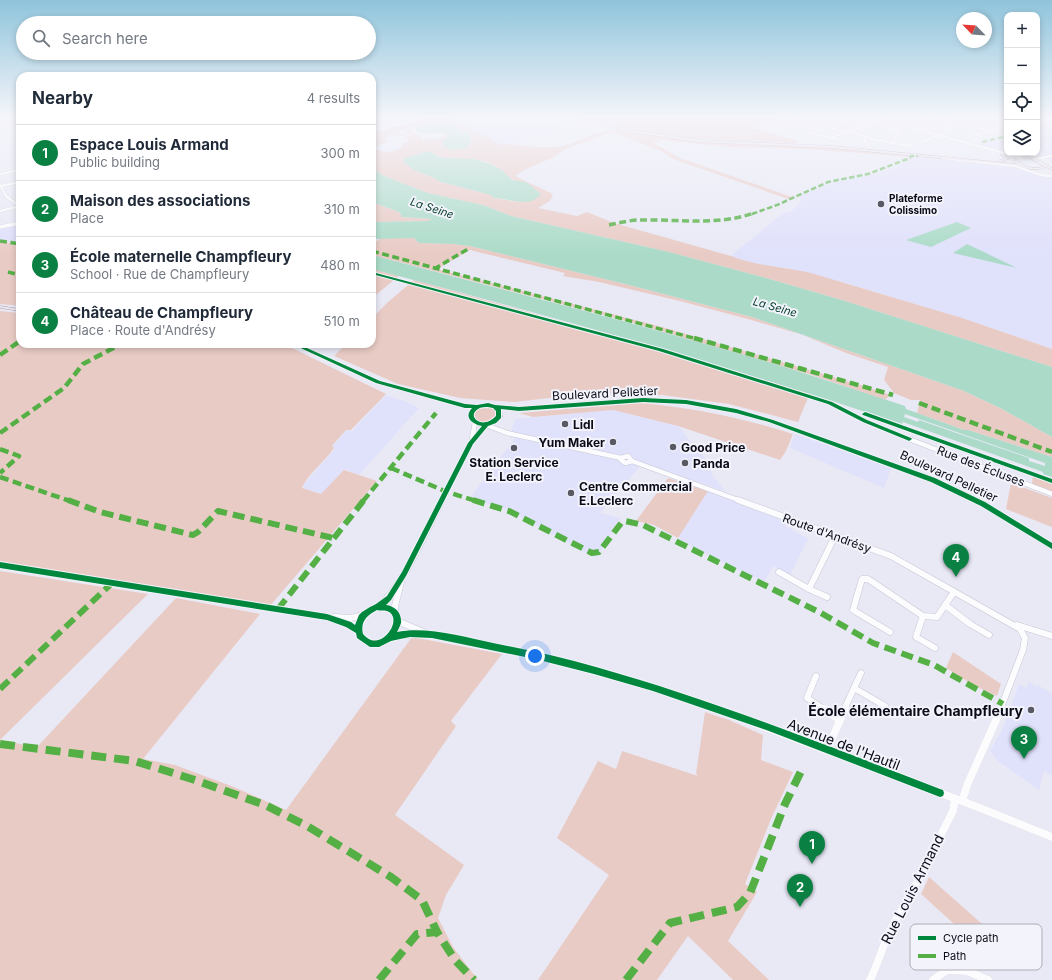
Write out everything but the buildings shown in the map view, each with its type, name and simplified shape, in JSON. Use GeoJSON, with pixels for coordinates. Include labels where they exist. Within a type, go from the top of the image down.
{"type":"FeatureCollection","features":[{"type":"Feature","properties":{"kind":"main road"},"geometry":{"type":"LineString","coordinates":[[996,163],[1052,170]]}},
{"type":"Feature","properties":{"kind":"main road"},"geometry":{"type":"LineString","coordinates":[[1044,163],[1052,170]]}},
{"type":"Feature","properties":{"kind":"main road"},"geometry":{"type":"LineString","coordinates":[[1041,169],[1046,166]]}},
{"type":"Feature","properties":{"kind":"main road"},"geometry":{"type":"LineString","coordinates":[[0,308],[16,310]]}},
{"type":"Feature","properties":{"kind":"main road"},"geometry":{"type":"LineString","coordinates":[[298,348],[378,384],[413,396],[462,408],[471,414],[472,419],[475,422],[486,425],[494,423],[499,418],[500,412],[496,407],[487,404],[476,407],[465,406],[387,385],[303,348]]}},
{"type":"Feature","properties":{"kind":"main road","name":"Boulevard Pelletier"},"geometry":{"type":"LineString","coordinates":[[496,407],[519,409],[630,400],[686,402],[751,415],[808,434],[946,486],[1008,518],[1052,545]]}},
{"type":"Feature","properties":{"kind":"main road"},"geometry":{"type":"LineString","coordinates":[[471,414],[476,407]]}},
{"type":"Feature","properties":{"kind":"main road","name":"Boulevard Pelletier"},"geometry":{"type":"LineString","coordinates":[[499,418],[509,412],[519,409]]}},
{"type":"Feature","properties":{"kind":"street"},"geometry":{"type":"LineString","coordinates":[[988,163],[1017,166],[1051,177]]}},
{"type":"Feature","properties":{"kind":"street"},"geometry":{"type":"LineString","coordinates":[[1027,167],[1040,174],[1051,177]]}},
{"type":"Feature","properties":{"kind":"street"},"geometry":{"type":"LineString","coordinates":[[1041,169],[1038,170],[1040,173],[1051,177]]}},
{"type":"Feature","properties":{"kind":"street"},"geometry":{"type":"LineString","coordinates":[[0,174],[16,171]]}},
{"type":"Feature","properties":{"kind":"street"},"geometry":{"type":"LineString","coordinates":[[16,183],[1,185],[2,193],[16,204]]}},
{"type":"Feature","properties":{"kind":"street"},"geometry":{"type":"LineString","coordinates":[[0,211],[16,207]]}},
{"type":"Feature","properties":{"kind":"street"},"geometry":{"type":"LineString","coordinates":[[0,227],[16,224]]}},
{"type":"Feature","properties":{"kind":"street"},"geometry":{"type":"LineString","coordinates":[[499,418],[503,431]]}},
{"type":"Feature","properties":{"kind":"street"},"geometry":{"type":"LineString","coordinates":[[358,631],[359,623],[364,615],[378,607],[389,598],[404,574],[471,443],[475,431],[475,422]]}},
{"type":"Feature","properties":{"kind":"street"},"geometry":{"type":"LineString","coordinates":[[471,443],[486,425]]}},
{"type":"Feature","properties":{"kind":"street","name":"Route d'Andrésy"},"geometry":{"type":"LineString","coordinates":[[486,425],[503,431],[621,458],[621,460],[625,463],[632,461],[891,556],[1014,625]]}},
{"type":"Feature","properties":{"kind":"street","name":"Rue des Écluses"},"geometry":{"type":"LineString","coordinates":[[909,439],[1052,494]]}},
{"type":"Feature","properties":{"kind":"street"},"geometry":{"type":"LineString","coordinates":[[810,589],[835,536]]}},
{"type":"Feature","properties":{"kind":"street"},"geometry":{"type":"LineString","coordinates":[[0,565],[327,617],[351,618],[364,615]]}},
{"type":"Feature","properties":{"kind":"street"},"geometry":{"type":"LineString","coordinates":[[779,572],[827,597]]}},
{"type":"Feature","properties":{"kind":"street"},"geometry":{"type":"LineString","coordinates":[[389,638],[396,630],[395,606],[404,574]]}},
{"type":"Feature","properties":{"kind":"street"},"geometry":{"type":"LineString","coordinates":[[890,632],[853,610],[862,579],[868,579],[923,616],[937,617],[954,592]]}},
{"type":"Feature","properties":{"kind":"street"},"geometry":{"type":"LineString","coordinates":[[945,605],[989,636]]}},
{"type":"Feature","properties":{"kind":"street"},"geometry":{"type":"LineString","coordinates":[[378,607],[390,609],[402,623],[429,635]]}},
{"type":"Feature","properties":{"kind":"street"},"geometry":{"type":"LineString","coordinates":[[923,616],[916,637],[935,648]]}},
{"type":"Feature","properties":{"kind":"street"},"geometry":{"type":"LineString","coordinates":[[327,617],[348,624],[358,631],[363,639],[370,643],[379,643],[389,638],[405,634],[429,635]]}},
{"type":"Feature","properties":{"kind":"street"},"geometry":{"type":"LineString","coordinates":[[1014,625],[1052,636]]}},
{"type":"Feature","properties":{"kind":"street"},"geometry":{"type":"LineString","coordinates":[[1014,625],[1023,632],[1026,640]]}},
{"type":"Feature","properties":{"kind":"street","name":"Rue Louis Armand"},"geometry":{"type":"LineString","coordinates":[[870,980],[877,966],[883,944],[895,916],[905,906],[968,783],[1003,704],[1028,632],[1032,631]]}},
{"type":"Feature","properties":{"kind":"street","name":"Avenue de l'Hautil"},"geometry":{"type":"LineString","coordinates":[[429,635],[514,650],[560,661],[662,690],[827,750],[1052,837]]}},
{"type":"Feature","properties":{"kind":"street"},"geometry":{"type":"LineString","coordinates":[[827,750],[861,673]]}},
{"type":"Feature","properties":{"kind":"street"},"geometry":{"type":"LineString","coordinates":[[816,676],[807,698],[840,720]]}},
{"type":"Feature","properties":{"kind":"street"},"geometry":{"type":"LineString","coordinates":[[854,688],[885,706]]}},
{"type":"Feature","properties":{"kind":"street"},"geometry":{"type":"LineString","coordinates":[[933,980],[948,970],[967,971],[988,980]]}},
{"type":"Feature","properties":{"kind":"shaded area"},"geometry":{"type":"Polygon","coordinates":[[[376,163],[407,163],[414,170],[441,182],[491,195],[494,198],[519,202],[531,188],[526,184],[512,179],[488,163],[541,163],[515,176],[553,194],[550,201],[538,208],[577,216],[587,212],[614,223],[741,259],[811,273],[962,318],[1052,349],[1052,367],[845,301],[773,280],[669,252],[511,216],[483,205],[428,193],[384,176],[376,171],[376,163]]]}},
{"type":"Feature","properties":{"kind":"shaded area"},"geometry":{"type":"Polygon","coordinates":[[[684,163],[694,163],[795,198],[791,200],[684,163]]]}},
{"type":"Feature","properties":{"kind":"shaded area"},"geometry":{"type":"Polygon","coordinates":[[[903,163],[970,163],[1022,168],[1042,176],[1052,178],[1052,349],[962,318],[849,284],[787,268],[747,263],[731,256],[783,213],[792,211],[801,201],[800,196],[831,183],[888,170],[903,163]]]}},
{"type":"Feature","properties":{"kind":"shaded area"},"geometry":{"type":"Polygon","coordinates":[[[376,203],[399,212],[402,217],[433,219],[428,221],[376,222],[376,203]]]}},
{"type":"Feature","properties":{"kind":"shaded area"},"geometry":{"type":"Polygon","coordinates":[[[16,225],[16,242],[0,240],[0,228],[16,225]]]}},
{"type":"Feature","properties":{"kind":"shaded area"},"geometry":{"type":"Polygon","coordinates":[[[381,238],[414,238],[419,243],[470,246],[752,317],[964,391],[1002,409],[1052,437],[1052,457],[964,430],[917,413],[920,400],[911,400],[894,393],[884,380],[888,367],[846,353],[803,335],[680,301],[599,282],[563,276],[565,273],[470,250],[437,269],[662,327],[861,385],[890,395],[885,400],[812,375],[619,319],[376,256],[376,241],[381,238]]]}},
{"type":"Feature","properties":{"kind":"shaded area"},"geometry":{"type":"Polygon","coordinates":[[[0,241],[16,244],[16,306],[0,304],[0,241]]]}},
{"type":"Feature","properties":{"kind":"shaded area"},"geometry":{"type":"Polygon","coordinates":[[[376,270],[399,276],[376,295],[376,270]]]}},
{"type":"Feature","properties":{"kind":"shaded area"},"geometry":{"type":"Polygon","coordinates":[[[414,280],[608,334],[810,393],[798,422],[729,404],[662,395],[592,393],[515,402],[460,398],[398,384],[334,356],[342,348],[376,348],[376,314],[414,280]]]}},
{"type":"Feature","properties":{"kind":"shaded area"},"geometry":{"type":"Polygon","coordinates":[[[0,311],[16,313],[16,348],[292,348],[386,394],[351,430],[346,430],[332,446],[334,448],[326,458],[308,477],[302,488],[321,494],[344,470],[377,481],[269,607],[0,565],[0,311]]]}},
{"type":"Feature","properties":{"kind":"shaded area"},"geometry":{"type":"Polygon","coordinates":[[[386,395],[419,408],[359,475],[345,469],[323,494],[303,489],[305,483],[335,449],[332,447],[347,430],[352,431],[386,395]]]}},
{"type":"Feature","properties":{"kind":"shaded area"},"geometry":{"type":"Polygon","coordinates":[[[642,403],[718,414],[793,434],[786,451],[780,460],[678,426],[613,410],[533,417],[519,413],[642,403]]]}},
{"type":"Feature","properties":{"kind":"shaded area"},"geometry":{"type":"Polygon","coordinates":[[[487,406],[495,410],[497,415],[489,422],[479,422],[473,417],[474,412],[479,408],[487,406]]]}},
{"type":"Feature","properties":{"kind":"shaded area"},"geometry":{"type":"Polygon","coordinates":[[[613,410],[678,426],[709,463],[712,475],[725,491],[642,464],[600,513],[621,518],[596,558],[508,510],[470,498],[515,438],[510,436],[515,419],[613,410]]]}},
{"type":"Feature","properties":{"kind":"shaded area"},"geometry":{"type":"Polygon","coordinates":[[[795,434],[891,468],[884,488],[790,448],[795,434]]]}},
{"type":"Feature","properties":{"kind":"shaded area"},"geometry":{"type":"Polygon","coordinates":[[[1033,475],[1052,483],[1052,492],[1032,484],[1033,475]]]}},
{"type":"Feature","properties":{"kind":"shaded area"},"geometry":{"type":"Polygon","coordinates":[[[668,478],[708,491],[678,538],[654,525],[636,521],[668,478]]]}},
{"type":"Feature","properties":{"kind":"shaded area"},"geometry":{"type":"Polygon","coordinates":[[[1011,483],[1052,498],[1052,527],[1006,509],[1011,483]]]}},
{"type":"Feature","properties":{"kind":"shaded area"},"geometry":{"type":"Polygon","coordinates":[[[708,491],[788,521],[786,526],[808,539],[790,575],[773,566],[764,582],[695,549],[678,538],[708,491]]]}},
{"type":"Feature","properties":{"kind":"shaded area"},"geometry":{"type":"Polygon","coordinates":[[[0,571],[148,594],[0,740],[0,571]]]}},
{"type":"Feature","properties":{"kind":"shaded area"},"geometry":{"type":"Polygon","coordinates":[[[176,598],[260,614],[143,759],[175,765],[234,787],[286,810],[412,637],[502,654],[451,721],[456,726],[395,815],[464,865],[446,895],[438,918],[453,947],[478,980],[0,980],[0,740],[37,747],[176,598]]]}},
{"type":"Feature","properties":{"kind":"shaded area"},"geometry":{"type":"Polygon","coordinates":[[[953,652],[1001,684],[997,696],[973,685],[946,668],[953,652]]]}},
{"type":"Feature","properties":{"kind":"shaded area"},"geometry":{"type":"Polygon","coordinates":[[[1029,682],[1037,687],[1038,685],[1052,694],[1052,776],[1044,771],[1039,790],[998,761],[990,751],[1004,726],[1019,684],[1026,688],[1029,682]]]}},
{"type":"Feature","properties":{"kind":"shaded area"},"geometry":{"type":"Polygon","coordinates":[[[705,712],[729,720],[763,735],[761,760],[793,772],[771,819],[745,884],[757,892],[728,941],[769,980],[733,980],[688,936],[657,980],[538,980],[609,875],[557,838],[598,761],[616,769],[622,751],[698,776],[696,774],[705,712]]]}},
{"type":"Feature","properties":{"kind":"shaded area"},"geometry":{"type":"Polygon","coordinates":[[[929,877],[982,924],[954,924],[921,894],[929,877]]]}},
{"type":"Feature","properties":{"kind":"water"},"geometry":{"type":"Polygon","coordinates":[[[405,163],[487,163],[503,171],[512,180],[526,182],[541,194],[531,201],[525,202],[494,198],[491,195],[441,182],[414,170],[405,163]]]}},
{"type":"Feature","properties":{"kind":"water","name":"La Seine"},"geometry":{"type":"Polygon","coordinates":[[[376,171],[384,176],[428,193],[483,205],[511,216],[669,252],[773,280],[845,301],[1052,367],[1052,437],[1002,409],[964,391],[752,317],[470,246],[419,243],[414,238],[376,239],[376,222],[428,221],[432,219],[402,217],[399,212],[376,203],[376,171]]]}},
{"type":"Feature","properties":{"kind":"water"},"geometry":{"type":"Polygon","coordinates":[[[957,222],[971,228],[931,247],[906,240],[957,222]]]}},
{"type":"Feature","properties":{"kind":"water"},"geometry":{"type":"Polygon","coordinates":[[[967,244],[1017,268],[953,253],[967,244]]]}},
{"type":"Feature","properties":{"kind":"water"},"geometry":{"type":"Polygon","coordinates":[[[376,256],[707,344],[905,406],[906,409],[964,430],[1052,457],[1052,477],[1043,474],[1043,472],[903,422],[902,424],[704,361],[376,270],[376,256]],[[905,414],[904,417],[918,422],[919,420],[1029,458],[1029,461],[1045,466],[1045,463],[905,414]]]}},
{"type":"Feature","properties":{"kind":"marked path"},"geometry":{"type":"LineString","coordinates":[[609,225],[638,220],[708,221],[743,217],[777,205],[828,182],[868,174],[898,163]]}},
{"type":"Feature","properties":{"kind":"marked path"},"geometry":{"type":"LineString","coordinates":[[0,241],[16,243]]}},
{"type":"Feature","properties":{"kind":"marked path"},"geometry":{"type":"LineString","coordinates":[[434,269],[468,249]]}},
{"type":"Feature","properties":{"kind":"marked path"},"geometry":{"type":"LineString","coordinates":[[376,252],[726,347],[893,395]]}},
{"type":"Feature","properties":{"kind":"marked path"},"geometry":{"type":"LineString","coordinates":[[8,272],[16,274]]}},
{"type":"Feature","properties":{"kind":"marked path"},"geometry":{"type":"LineString","coordinates":[[0,355],[16,344]]}},
{"type":"Feature","properties":{"kind":"marked path"},"geometry":{"type":"LineString","coordinates":[[0,433],[64,388],[83,364],[113,348]]}},
{"type":"Feature","properties":{"kind":"marked path"},"geometry":{"type":"LineString","coordinates":[[919,403],[1052,452]]}},
{"type":"Feature","properties":{"kind":"marked path"},"geometry":{"type":"LineString","coordinates":[[278,609],[333,538],[436,413]]}},
{"type":"Feature","properties":{"kind":"marked path"},"geometry":{"type":"LineString","coordinates":[[0,449],[19,456],[0,473]]}},
{"type":"Feature","properties":{"kind":"marked path"},"geometry":{"type":"LineString","coordinates":[[391,468],[447,492],[509,511],[592,553],[599,552],[622,522],[625,521],[643,525],[821,613],[873,643],[934,665],[1003,704]]}},
{"type":"Feature","properties":{"kind":"marked path"},"geometry":{"type":"LineString","coordinates":[[0,477],[100,512],[193,535],[198,532],[218,511],[333,538]]}},
{"type":"Feature","properties":{"kind":"marked path"},"geometry":{"type":"LineString","coordinates":[[0,689],[112,583]]}},
{"type":"Feature","properties":{"kind":"marked path"},"geometry":{"type":"LineString","coordinates":[[0,744],[135,761],[195,780],[265,805],[307,826],[391,877],[422,900],[437,932]]}},
{"type":"Feature","properties":{"kind":"marked path"},"geometry":{"type":"LineString","coordinates":[[626,980],[670,923],[737,907],[750,893],[785,804],[804,765]]}},
{"type":"Feature","properties":{"kind":"marked path"},"geometry":{"type":"LineString","coordinates":[[379,980],[417,934],[437,932],[455,960],[474,980]]}},
{"type":"Feature","properties":{"kind":"cycle path"},"geometry":{"type":"LineString","coordinates":[[376,274],[661,350],[830,403],[865,421],[909,439]]}},
{"type":"Feature","properties":{"kind":"cycle path"},"geometry":{"type":"LineString","coordinates":[[303,348],[378,382],[465,406],[477,407]]}},
{"type":"Feature","properties":{"kind":"cycle path"},"geometry":{"type":"LineString","coordinates":[[495,407],[519,409],[643,400],[686,402],[736,411],[771,421],[933,480],[983,504],[1052,546]]}},
{"type":"Feature","properties":{"kind":"cycle path"},"geometry":{"type":"LineString","coordinates":[[488,405],[495,407],[499,410],[499,417],[494,422],[488,424],[477,423],[471,416],[472,412],[477,407],[488,405]]}},
{"type":"Feature","properties":{"kind":"cycle path"},"geometry":{"type":"LineString","coordinates":[[865,414],[1052,481]]}},
{"type":"Feature","properties":{"kind":"cycle path"},"geometry":{"type":"LineString","coordinates":[[378,607],[389,598],[404,574],[471,443],[486,425]]}},
{"type":"Feature","properties":{"kind":"cycle path"},"geometry":{"type":"LineString","coordinates":[[0,565],[327,617],[348,624],[358,631]]}},
{"type":"Feature","properties":{"kind":"cycle path"},"geometry":{"type":"LineString","coordinates":[[377,607],[390,609],[396,614],[397,623],[394,632],[388,639],[379,644],[370,643],[360,636],[358,631],[359,622],[364,614],[377,607]]}},
{"type":"Feature","properties":{"kind":"cycle path"},"geometry":{"type":"LineString","coordinates":[[389,638],[410,634],[432,635],[535,655],[594,670],[653,687],[769,727],[940,793]]}},
{"type":"Feature","properties":{"kind":"place","name":"Plateforme Colissimo"},"geometry":{"type":"Point","coordinates":[881,204]}},
{"type":"Feature","properties":{"kind":"place","name":"Lidl"},"geometry":{"type":"Point","coordinates":[565,424]}},
{"type":"Feature","properties":{"kind":"place","name":"Yum Maker"},"geometry":{"type":"Point","coordinates":[613,442]}},
{"type":"Feature","properties":{"kind":"place","name":"Good Price"},"geometry":{"type":"Point","coordinates":[673,447]}},
{"type":"Feature","properties":{"kind":"place","name":"Station Service E. Leclerc"},"geometry":{"type":"Point","coordinates":[514,448]}},
{"type":"Feature","properties":{"kind":"place","name":"Panda"},"geometry":{"type":"Point","coordinates":[685,463]}},
{"type":"Feature","properties":{"kind":"place","name":"Centre Commercial E.Leclerc"},"geometry":{"type":"Point","coordinates":[571,493]}},
{"type":"Feature","properties":{"kind":"place","name":"Château de Champfleury"},"geometry":{"type":"Point","coordinates":[956,577]}},
{"type":"Feature","properties":{"kind":"place","name":"École élémentaire Champfleury"},"geometry":{"type":"Point","coordinates":[1031,710]}},
{"type":"Feature","properties":{"kind":"place","name":"École maternelle Champfleury"},"geometry":{"type":"Point","coordinates":[1024,759]}},
{"type":"Feature","properties":{"kind":"place","name":"Espace Louis Armand"},"geometry":{"type":"Point","coordinates":[812,864]}},
{"type":"Feature","properties":{"kind":"place","name":"Maison des associations"},"geometry":{"type":"Point","coordinates":[800,907]}}]}
